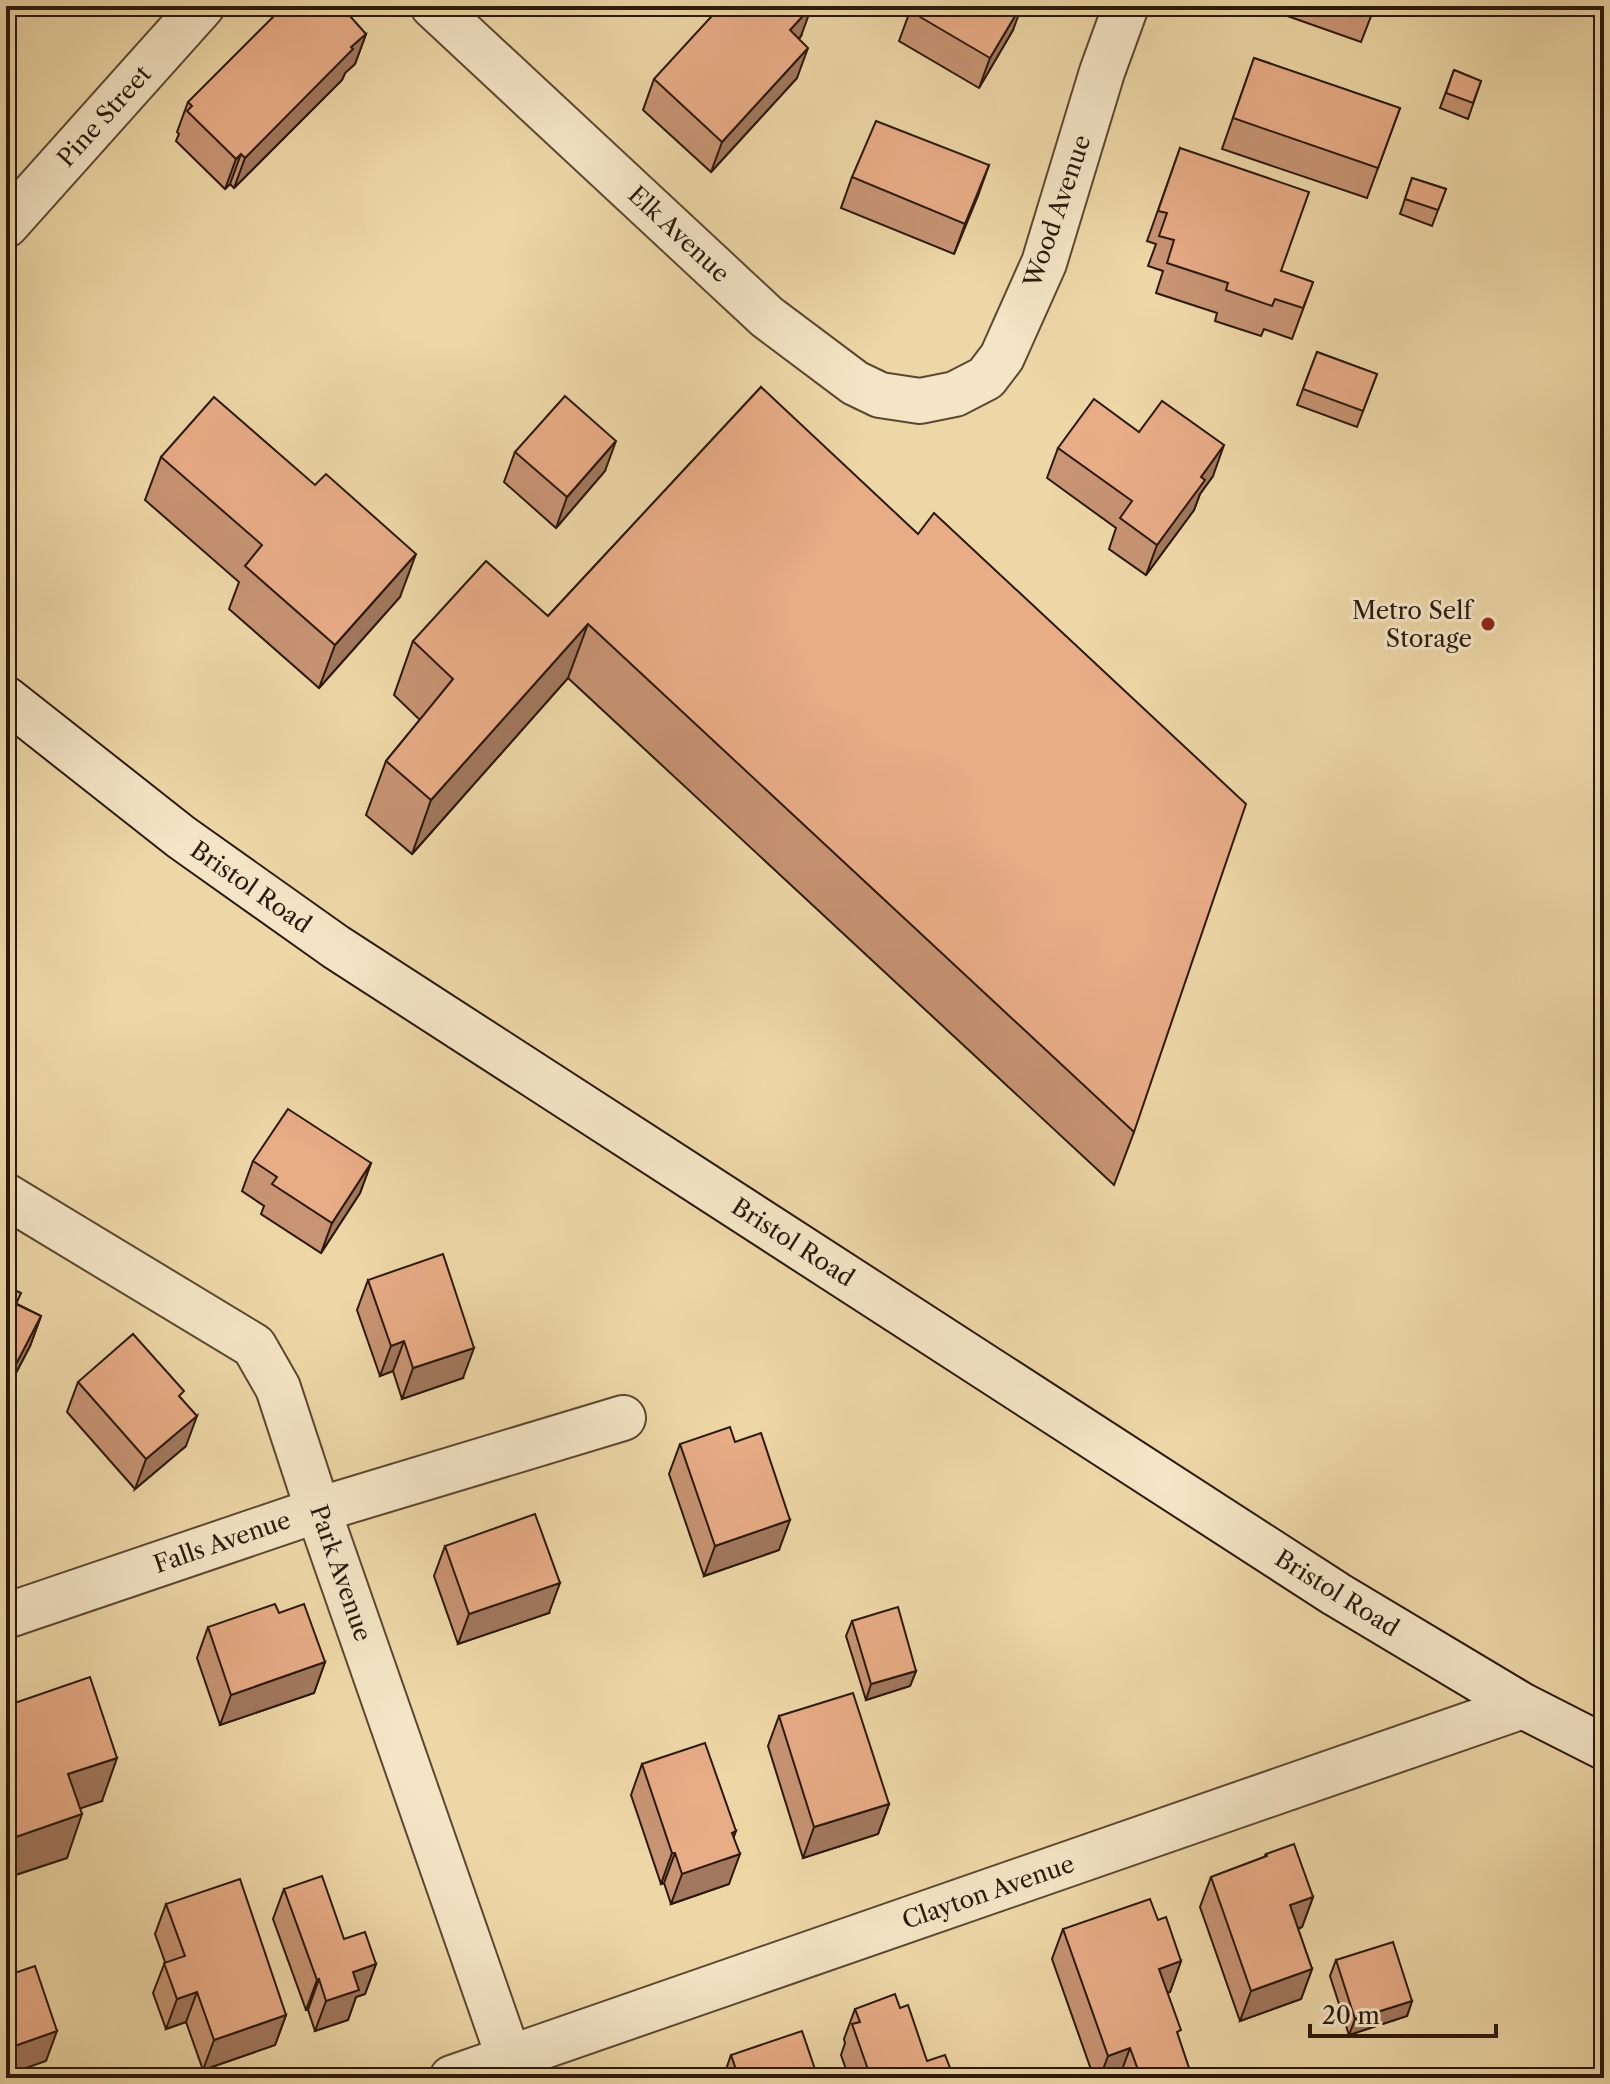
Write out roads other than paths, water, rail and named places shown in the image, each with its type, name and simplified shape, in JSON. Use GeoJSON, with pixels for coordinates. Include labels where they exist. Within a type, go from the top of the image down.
{"type":"FeatureCollection","features":[{"type":"Feature","properties":{"kind":"street","name":"Pine Street"},"geometry":{"type":"LineString","coordinates":[[6,225],[202,6]]}},
{"type":"Feature","properties":{"kind":"street","name":"Elk Avenue"},"geometry":{"type":"LineString","coordinates":[[433,6],[767,317],[855,383],[880,395],[920,401],[955,394]]}},
{"type":"Feature","properties":{"kind":"street","name":"Wood Avenue"},"geometry":{"type":"LineString","coordinates":[[955,394],[986,378],[1002,357],[1044,263],[1102,72],[1126,6]]}},
{"type":"Feature","properties":{"kind":"street","name":"Bristol Road"},"geometry":{"type":"LineString","coordinates":[[6,699],[181,837],[336,947],[1336,1594],[1523,1706],[1604,1747]]}},
{"type":"Feature","properties":{"kind":"street","name":"Park Avenue"},"geometry":{"type":"LineString","coordinates":[[6,1196],[254,1346],[278,1388],[513,2068]]}},
{"type":"Feature","properties":{"kind":"street","name":"Falls Avenue"},"geometry":{"type":"LineString","coordinates":[[6,1616],[318,1510],[623,1418]]}},
{"type":"Feature","properties":{"kind":"street","name":"Clayton Avenue"},"geometry":{"type":"LineString","coordinates":[[452,2078],[513,2068],[1523,1706]]}},
{"type":"Feature","properties":{"kind":"place","name":"Metro Self Storage"},"geometry":{"type":"Point","coordinates":[1488,624]}}]}
